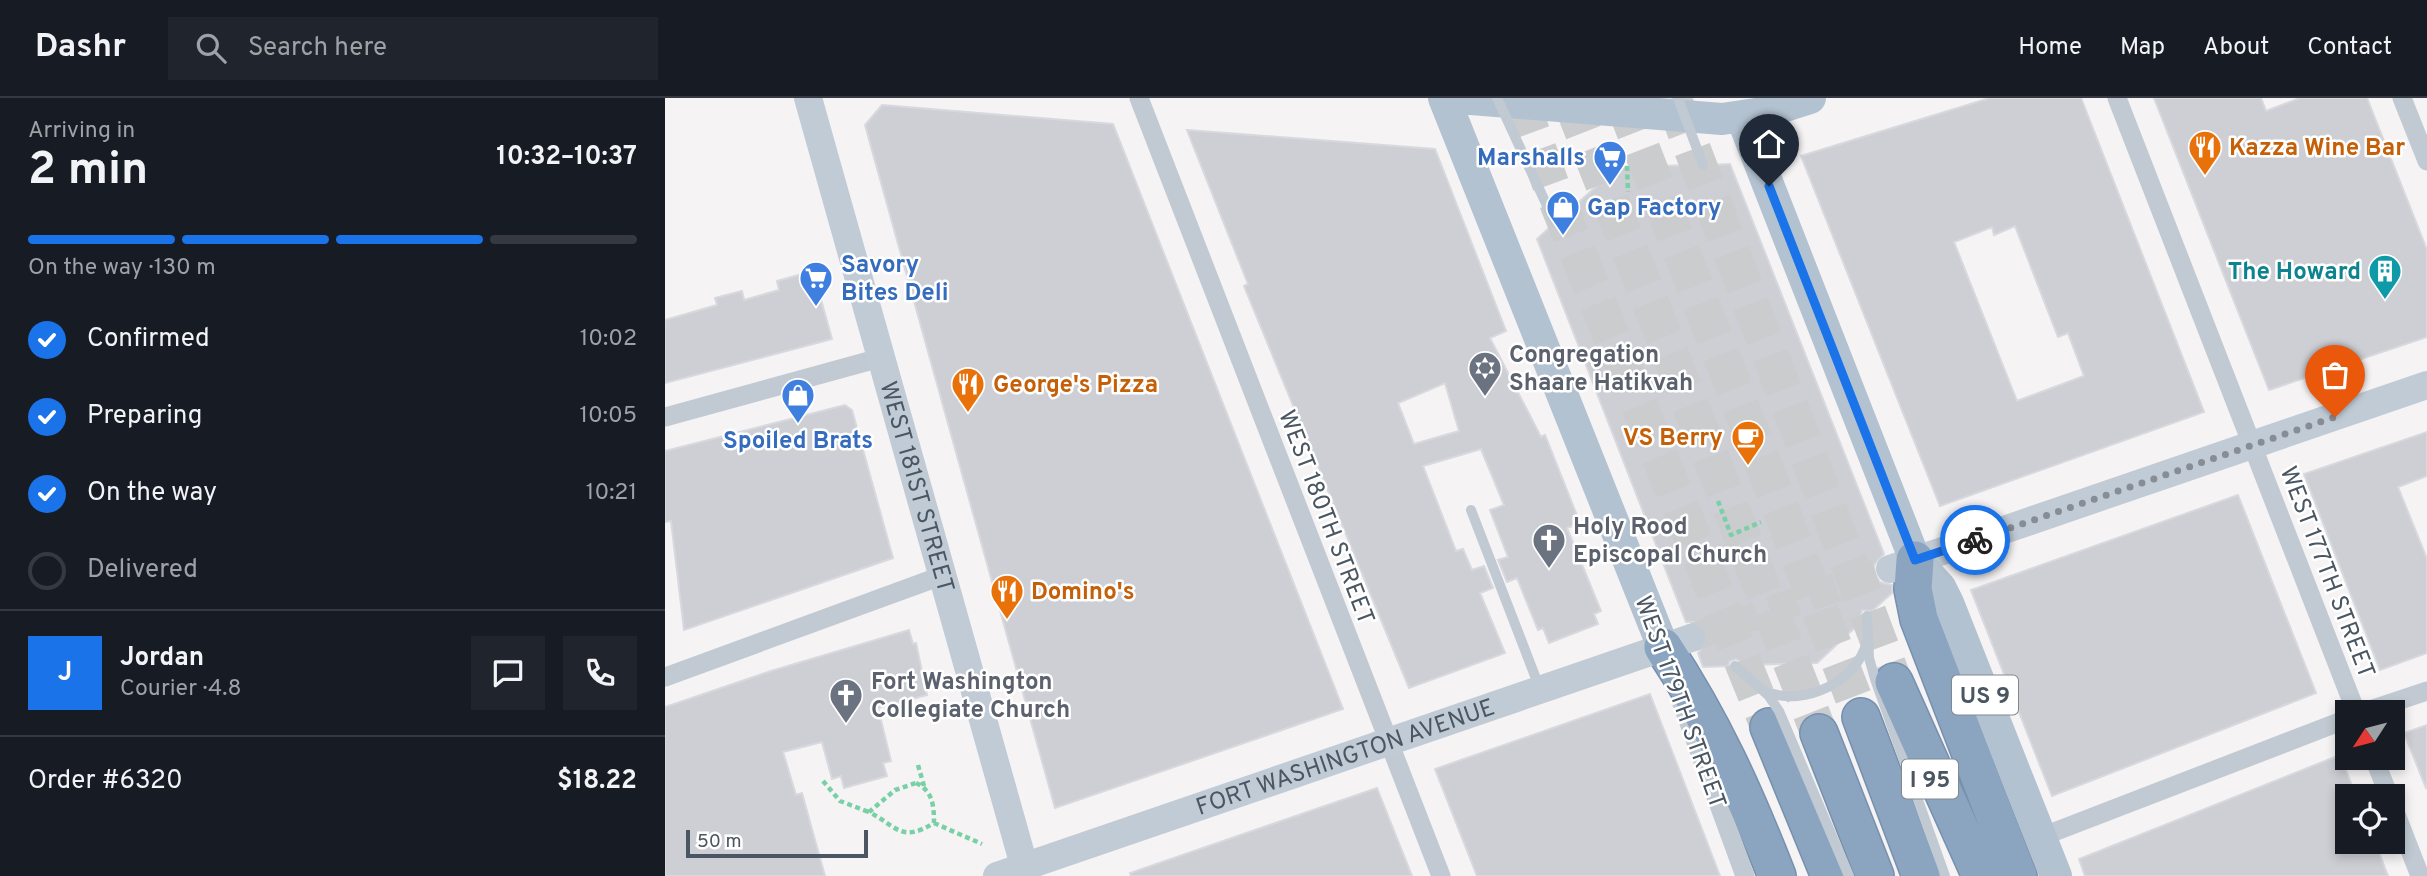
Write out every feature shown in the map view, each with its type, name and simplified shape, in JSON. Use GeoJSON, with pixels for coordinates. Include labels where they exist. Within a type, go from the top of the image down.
{"type":"FeatureCollection","features":[{"type":"Feature","properties":{"kind":"highway","name":"US 9"},"geometry":{"type":"LineString","coordinates":[[1903,565],[1934,658],[2018,876]]}},
{"type":"Feature","properties":{"kind":"highway"},"geometry":{"type":"LineString","coordinates":[[1677,642],[1777,876]]}},
{"type":"Feature","properties":{"kind":"highway","name":"I 95"},"geometry":{"type":"LineString","coordinates":[[1965,876],[1894,682],[1981,876]]}},
{"type":"Feature","properties":{"kind":"highway","name":"I 95"},"geometry":{"type":"LineString","coordinates":[[1861,717],[1921,876]]}},
{"type":"Feature","properties":{"kind":"highway"},"geometry":{"type":"LineString","coordinates":[[1769,727],[1830,876]]}},
{"type":"Feature","properties":{"kind":"highway"},"geometry":{"type":"LineString","coordinates":[[1819,733],[1875,876]]}},
{"type":"Feature","properties":{"kind":"main road","name":"WEST 181ST STREET"},"geometry":{"type":"LineString","coordinates":[[808,98],[1025,871]]}},
{"type":"Feature","properties":{"kind":"main road","name":"WEST 179TH STREET"},"geometry":{"type":"LineString","coordinates":[[1444,98],[1677,642]]}},
{"type":"Feature","properties":{"kind":"main road"},"geometry":{"type":"LineString","coordinates":[[1459,98],[1712,119],[1739,108],[1810,98]]}},
{"type":"Feature","properties":{"kind":"main road","name":"US 9"},"geometry":{"type":"LineString","coordinates":[[1739,108],[1903,565],[1940,587],[1948,603],[2056,876]]}},
{"type":"Feature","properties":{"kind":"main road"},"geometry":{"type":"LineString","coordinates":[[1903,565],[2427,385]]}},
{"type":"Feature","properties":{"kind":"main road","name":"FORT WASHINGTON AVENUE"},"geometry":{"type":"LineString","coordinates":[[997,876],[1025,871],[1388,741],[1677,642]]}},
{"type":"Feature","properties":{"kind":"street","name":"WEST 180TH STREET"},"geometry":{"type":"LineString","coordinates":[[1139,98],[1441,876]]}},
{"type":"Feature","properties":{"kind":"street","name":"WEST 177TH STREET"},"geometry":{"type":"LineString","coordinates":[[2117,98],[2351,700]]}},
{"type":"Feature","properties":{"kind":"street"},"geometry":{"type":"LineString","coordinates":[[2402,98],[2427,161]]}},
{"type":"Feature","properties":{"kind":"street"},"geometry":{"type":"LineString","coordinates":[[665,417],[880,358]]}},
{"type":"Feature","properties":{"kind":"street"},"geometry":{"type":"LineString","coordinates":[[665,677],[941,576]]}},
{"type":"Feature","properties":{"kind":"street","name":"WEST 179TH STREET"},"geometry":{"type":"LineString","coordinates":[[1677,642],[1703,768],[1745,876]]}},
{"type":"Feature","properties":{"kind":"street"},"geometry":{"type":"LineString","coordinates":[[2400,700],[2427,691]]}},
{"type":"Feature","properties":{"kind":"street"},"geometry":{"type":"LineString","coordinates":[[2041,838],[2335,724]]}},
{"type":"Feature","properties":{"kind":"street"},"geometry":{"type":"LineString","coordinates":[[2405,837],[2420,876]]}},
{"type":"Feature","properties":{"kind":"lane"},"geometry":{"type":"LineString","coordinates":[[1497,98],[1555,223]]}},
{"type":"Feature","properties":{"kind":"lane"},"geometry":{"type":"LineString","coordinates":[[1678,98],[1703,165]]}},
{"type":"Feature","properties":{"kind":"lane"},"geometry":{"type":"LineString","coordinates":[[1471,510],[1540,690]]}},
{"type":"Feature","properties":{"kind":"lane"},"geometry":{"type":"LineString","coordinates":[[1867,616],[1867,641],[1875,679],[1945,876]]}},
{"type":"Feature","properties":{"kind":"lane"},"geometry":{"type":"LineString","coordinates":[[1761,689],[1787,697],[1821,690],[1854,667],[1867,641]]}},
{"type":"Feature","properties":{"kind":"lane"},"geometry":{"type":"LineString","coordinates":[[1735,666],[1773,702],[1788,728],[1849,876]]}},
{"type":"Feature","properties":{"kind":"path"},"geometry":{"type":"LineString","coordinates":[[1627,166],[1628,192]]}},
{"type":"Feature","properties":{"kind":"path"},"geometry":{"type":"LineString","coordinates":[[1718,501],[1731,535],[1761,522]]}},
{"type":"Feature","properties":{"kind":"path"},"geometry":{"type":"LineString","coordinates":[[918,765],[934,807],[934,823]]}},
{"type":"Feature","properties":{"kind":"path"},"geometry":{"type":"LineString","coordinates":[[823,781],[840,801],[869,812],[902,833],[921,831],[934,823]]}},
{"type":"Feature","properties":{"kind":"path"},"geometry":{"type":"LineString","coordinates":[[869,812],[895,790],[916,783],[924,786]]}},
{"type":"Feature","properties":{"kind":"path"},"geometry":{"type":"LineString","coordinates":[[934,823],[982,844]]}},
{"type":"Feature","properties":{"kind":"building"},"geometry":{"type":"Polygon","coordinates":[[[1990,98],[2081,98],[2204,412],[1940,506],[1801,156],[1990,98]],[[2015,226],[1994,235],[1992,227],[1954,242],[2017,401],[2084,376],[2068,333],[2058,337],[2015,226]]]}},
{"type":"Feature","properties":{"kind":"building"},"geometry":{"type":"Polygon","coordinates":[[[2154,98],[2261,98],[2266,111],[2300,98],[2367,98],[2427,250],[2427,337],[2269,390],[2154,98]]]}},
{"type":"Feature","properties":{"kind":"building"},"geometry":{"type":"Polygon","coordinates":[[[882,105],[1113,124],[1343,709],[1055,808],[865,125],[882,105]]]}},
{"type":"Feature","properties":{"kind":"building"},"geometry":{"type":"Polygon","coordinates":[[[1187,130],[1435,149],[1506,331],[1490,338],[1541,437],[1545,435],[1580,523],[1567,528],[1601,611],[1594,614],[1598,624],[1549,643],[1543,628],[1538,630],[1517,578],[1507,582],[1498,560],[1508,557],[1490,510],[1504,505],[1481,449],[1423,466],[1456,551],[1463,549],[1472,570],[1484,566],[1493,588],[1480,593],[1505,653],[1409,688],[1244,286],[1248,284],[1187,130]],[[1445,383],[1398,403],[1414,444],[1459,431],[1445,383]]]}},
{"type":"Feature","properties":{"kind":"building"},"geometry":{"type":"Polygon","coordinates":[[[1730,164],[1884,554],[1874,565],[1875,575],[1880,582],[1892,585],[1892,593],[1872,611],[1862,610],[1860,623],[1817,663],[1745,665],[1736,659],[1730,661],[1728,666],[1703,667],[1698,653],[1707,642],[1706,632],[1695,622],[1686,622],[1537,239],[1549,228],[1561,228],[1561,218],[1618,167],[1695,165],[1702,172],[1708,170],[1710,165],[1730,164]]]}},
{"type":"Feature","properties":{"kind":"building"},"geometry":{"type":"Polygon","coordinates":[[[813,271],[832,339],[665,383],[665,320],[717,305],[715,298],[742,291],[744,300],[779,290],[777,281],[813,271]]]}},
{"type":"Feature","properties":{"kind":"building"},"geometry":{"type":"Polygon","coordinates":[[[845,405],[852,410],[893,558],[684,630],[671,521],[665,522],[665,451],[845,405]]]}},
{"type":"Feature","properties":{"kind":"building"},"geometry":{"type":"Polygon","coordinates":[[[2427,432],[2427,476],[2398,487],[2427,559],[2427,653],[2380,670],[2304,474],[2427,432]]]}},
{"type":"Feature","properties":{"kind":"building"},"geometry":{"type":"Polygon","coordinates":[[[2238,495],[2316,693],[2052,796],[1971,590],[2238,495]]]}},
{"type":"Feature","properties":{"kind":"building"},"geometry":{"type":"Polygon","coordinates":[[[909,630],[913,644],[916,643],[927,695],[878,708],[891,761],[883,763],[887,776],[844,788],[841,776],[832,779],[822,742],[783,752],[796,795],[802,793],[825,876],[665,876],[665,707],[771,671],[909,630]]]}},
{"type":"Feature","properties":{"kind":"building"},"geometry":{"type":"Polygon","coordinates":[[[1650,694],[1720,876],[1477,876],[1435,769],[1650,694]]]}},
{"type":"Feature","properties":{"kind":"building"},"geometry":{"type":"Polygon","coordinates":[[[2427,725],[2426,788],[2405,736],[2405,733],[2427,725]]]}},
{"type":"Feature","properties":{"kind":"building"},"geometry":{"type":"Polygon","coordinates":[[[2335,757],[2335,770],[2346,770],[2351,784],[2335,784],[2335,854],[2380,854],[2388,876],[2085,876],[2079,859],[2335,757]]]}},
{"type":"Feature","properties":{"kind":"building"},"geometry":{"type":"Polygon","coordinates":[[[1377,788],[1412,876],[1131,876],[1130,873],[1377,788]]]}},
{"type":"Feature","properties":{"kind":"tunnel"},"geometry":{"type":"LineString","coordinates":[[1519,98],[1555,196],[1769,727]]}},
{"type":"Feature","properties":{"kind":"tunnel"},"geometry":{"type":"LineString","coordinates":[[1570,98],[1819,733]]}},
{"type":"Feature","properties":{"kind":"tunnel"},"geometry":{"type":"LineString","coordinates":[[1622,98],[1861,717]]}},
{"type":"Feature","properties":{"kind":"tunnel"},"geometry":{"type":"LineString","coordinates":[[1673,98],[1894,682]]}},
{"type":"Feature","properties":{"kind":"tunnel"},"geometry":{"type":"LineString","coordinates":[[1691,638],[1890,569]]}},
{"type":"Feature","properties":{"kind":"way so far"},"geometry":{"type":"LineString","coordinates":[[1975,540],[2335,417]]}},
{"type":"Feature","properties":{"kind":"place","name":"Kazza Wine Bar"},"geometry":{"type":"Point","coordinates":[2205,177]}},
{"type":"Feature","properties":{"kind":"place","name":"Marshalls"},"geometry":{"type":"Point","coordinates":[1610,187]}},
{"type":"Feature","properties":{"kind":"place","name":"Gap Factory"},"geometry":{"type":"Point","coordinates":[1563,237]}},
{"type":"Feature","properties":{"kind":"place","name":"The Howard"},"geometry":{"type":"Point","coordinates":[2385,301]}},
{"type":"Feature","properties":{"kind":"place","name":"Savory Bites Deli"},"geometry":{"type":"Point","coordinates":[816,308]}},
{"type":"Feature","properties":{"kind":"place","name":"Congregation Shaare Hatikvah"},"geometry":{"type":"Point","coordinates":[1485,398]}},
{"type":"Feature","properties":{"kind":"place","name":"George's Pizza"},"geometry":{"type":"Point","coordinates":[968,414]}},
{"type":"Feature","properties":{"kind":"place","name":"Spoiled Brats"},"geometry":{"type":"Point","coordinates":[798,425]}},
{"type":"Feature","properties":{"kind":"place","name":"VS Berry"},"geometry":{"type":"Point","coordinates":[1748,467]}},
{"type":"Feature","properties":{"kind":"place","name":"Holy Rood Episcopal Church"},"geometry":{"type":"Point","coordinates":[1549,570]}},
{"type":"Feature","properties":{"kind":"place","name":"Domino's"},"geometry":{"type":"Point","coordinates":[1007,621]}},
{"type":"Feature","properties":{"kind":"place","name":"Fort Washington Collegiate Church"},"geometry":{"type":"Point","coordinates":[846,725]}},
{"type":"Feature","properties":{"kind":"route"},"geometry":{"type":"LineString","coordinates":[[1769,186],[1915,560],[1975,540]]}}]}
